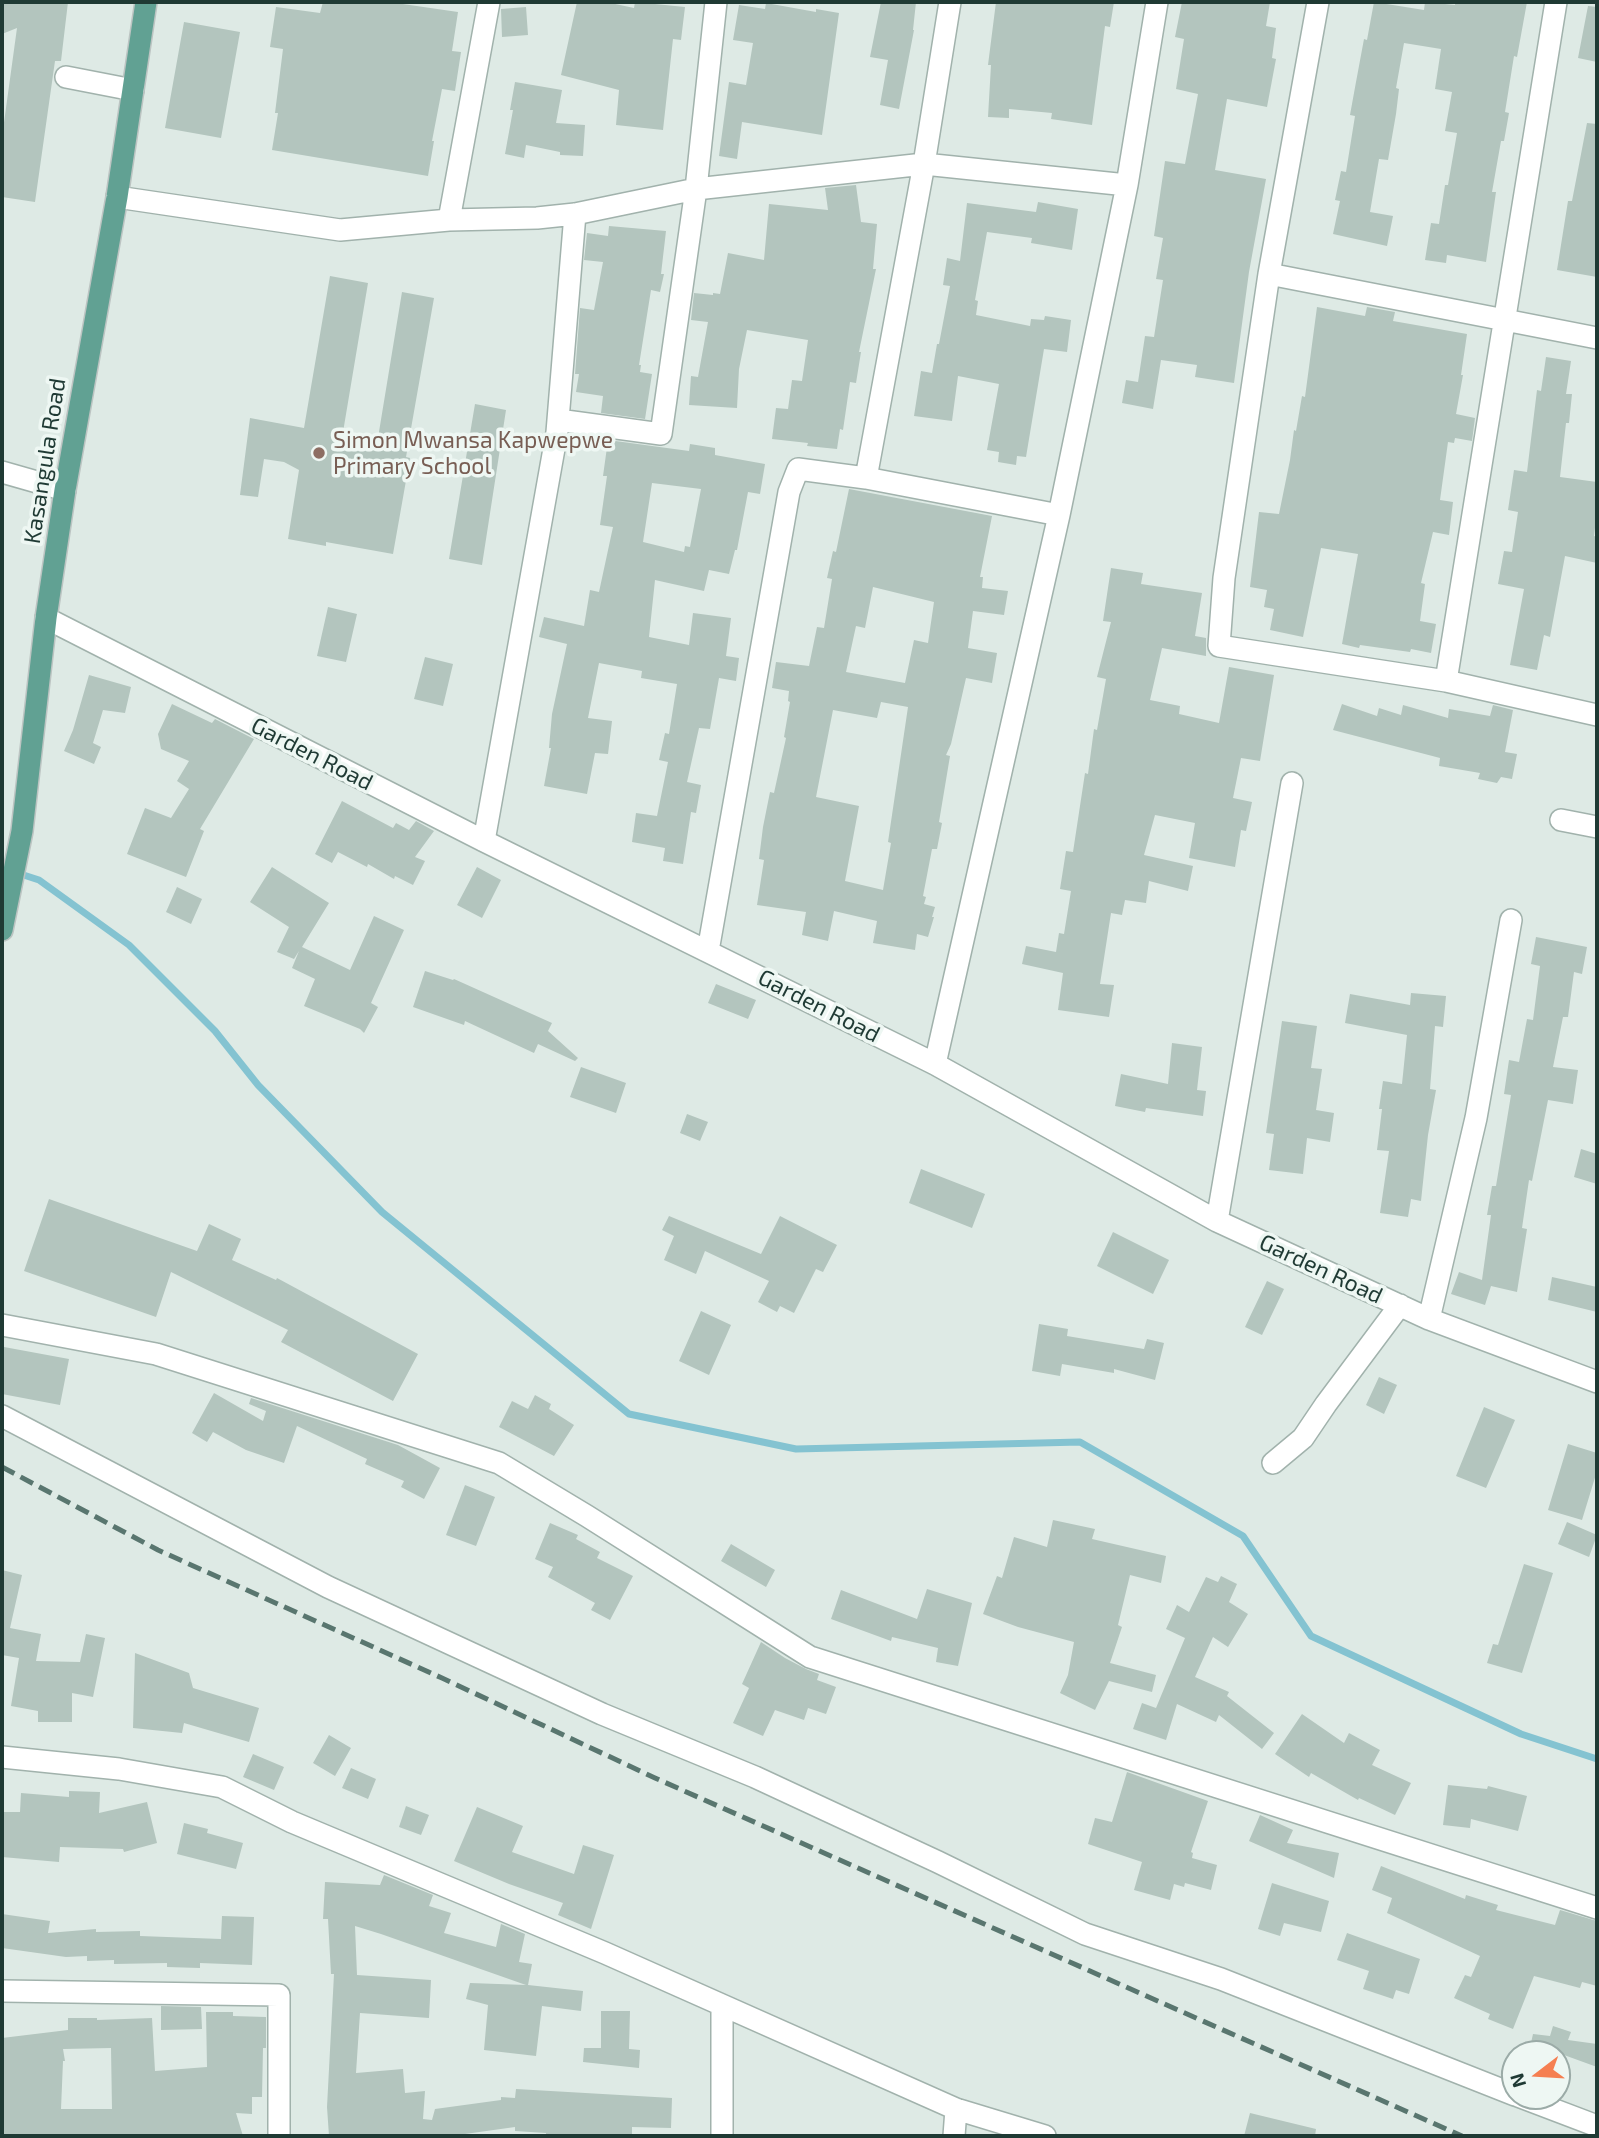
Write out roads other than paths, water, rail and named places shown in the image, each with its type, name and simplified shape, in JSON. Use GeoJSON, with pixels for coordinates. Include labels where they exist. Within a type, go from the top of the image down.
{"type":"FeatureCollection","features":[{"type":"Feature","properties":{"kind":"main road","name":"Kasangula Road"},"geometry":{"type":"LineString","coordinates":[[2,930],[22,831],[46,618],[65,490],[117,197],[146,2]]}},
{"type":"Feature","properties":{"kind":"street"},"geometry":{"type":"LineString","coordinates":[[449,220],[489,2]]}},
{"type":"Feature","properties":{"kind":"street"},"geometry":{"type":"LineString","coordinates":[[558,420],[661,434],[696,189],[716,2]]}},
{"type":"Feature","properties":{"kind":"street"},"geometry":{"type":"LineString","coordinates":[[866,478],[924,164],[950,2]]}},
{"type":"Feature","properties":{"kind":"street"},"geometry":{"type":"LineString","coordinates":[[935,1064],[1059,515],[1127,185],[1157,2]]}},
{"type":"Feature","properties":{"kind":"street"},"geometry":{"type":"LineString","coordinates":[[1318,2],[1269,274],[1224,578],[1219,646],[1446,681],[1597,715]]}},
{"type":"Feature","properties":{"kind":"street"},"geometry":{"type":"LineString","coordinates":[[1446,681],[1556,2]]}},
{"type":"Feature","properties":{"kind":"street"},"geometry":{"type":"LineString","coordinates":[[66,77],[133,90]]}},
{"type":"Feature","properties":{"kind":"street"},"geometry":{"type":"LineString","coordinates":[[117,197],[340,230],[449,220],[537,218],[575,214],[696,189],[924,164],[1127,185]]}},
{"type":"Feature","properties":{"kind":"street"},"geometry":{"type":"LineString","coordinates":[[484,841],[558,420],[575,214]]}},
{"type":"Feature","properties":{"kind":"street"},"geometry":{"type":"LineString","coordinates":[[1269,274],[1597,338]]}},
{"type":"Feature","properties":{"kind":"street"},"geometry":{"type":"LineString","coordinates":[[708,951],[789,492],[797,469],[866,478],[1059,515]]}},
{"type":"Feature","properties":{"kind":"street"},"geometry":{"type":"LineString","coordinates":[[2,472],[65,490]]}},
{"type":"Feature","properties":{"kind":"street","name":"Garden Road"},"geometry":{"type":"LineString","coordinates":[[46,618],[484,841],[935,1064],[1217,1221],[1429,1319],[1597,1382]]}},
{"type":"Feature","properties":{"kind":"street"},"geometry":{"type":"LineString","coordinates":[[1217,1221],[1292,783]]}},
{"type":"Feature","properties":{"kind":"street"},"geometry":{"type":"LineString","coordinates":[[1560,820],[1597,827]]}},
{"type":"Feature","properties":{"kind":"street"},"geometry":{"type":"LineString","coordinates":[[1429,1319],[1476,1118],[1511,920]]}},
{"type":"Feature","properties":{"kind":"street"},"geometry":{"type":"LineString","coordinates":[[1273,1463],[1303,1438],[1400,1305]]}},
{"type":"Feature","properties":{"kind":"street"},"geometry":{"type":"LineString","coordinates":[[2,1325],[156,1354],[499,1463],[810,1657],[1597,1908]]}},
{"type":"Feature","properties":{"kind":"street"},"geometry":{"type":"LineString","coordinates":[[2,1416],[328,1587],[602,1714],[755,1777],[1085,1934],[1221,1979],[1501,2089]]}},
{"type":"Feature","properties":{"kind":"street"},"geometry":{"type":"LineString","coordinates":[[2,1757],[119,1769],[222,1787],[292,1822],[605,1953],[956,2109],[1045,2136]]}},
{"type":"Feature","properties":{"kind":"street"},"geometry":{"type":"LineString","coordinates":[[2,1991],[279,1995],[279,2136]]}},
{"type":"Feature","properties":{"kind":"street"},"geometry":{"type":"LineString","coordinates":[[722,2005],[722,2136]]}},
{"type":"Feature","properties":{"kind":"street"},"geometry":{"type":"LineString","coordinates":[[954,2136],[956,2109]]}},
{"type":"Feature","properties":{"kind":"street"},"geometry":{"type":"LineString","coordinates":[[1556,2110],[1597,2126]]}},
{"type":"Feature","properties":{"kind":"waterway"},"geometry":{"type":"LineString","coordinates":[[2,868],[39,880],[129,945],[215,1031],[258,1085],[382,1212],[629,1414],[796,1449],[1080,1442],[1243,1536],[1311,1636],[1521,1734],[1597,1759]]}},
{"type":"Feature","properties":{"kind":"railway"},"geometry":{"type":"LineString","coordinates":[[2,1467],[158,1550],[655,1778],[1462,2136]]}},
{"type":"Feature","properties":{"kind":"place","name":"Simon Mwansa Kapwepwe Primary School"},"geometry":{"type":"Point","coordinates":[319,453]}}]}
